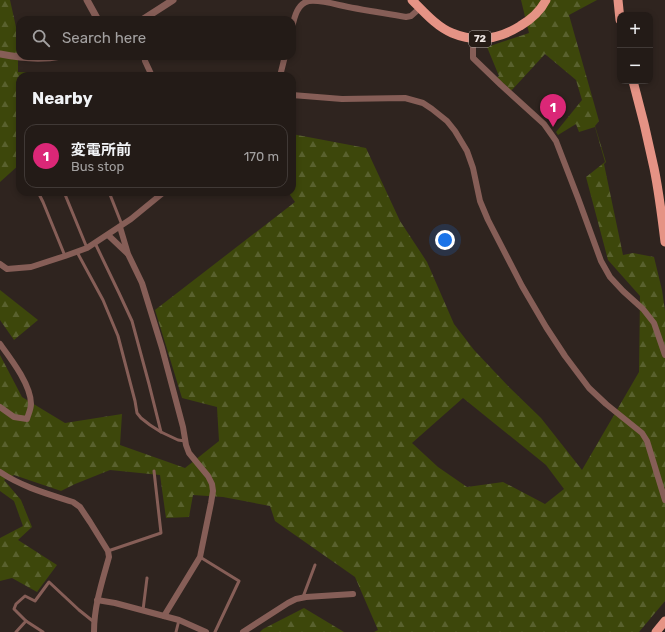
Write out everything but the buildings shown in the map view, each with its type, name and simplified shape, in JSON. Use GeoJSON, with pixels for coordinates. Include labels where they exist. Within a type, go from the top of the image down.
{"type":"FeatureCollection","features":[{"type":"Feature","properties":{"kind":"main road","name":"72"},"geometry":{"type":"LineString","coordinates":[[412,0],[442,28],[452,33],[473,38],[489,38],[508,33],[533,18],[546,0]]}},
{"type":"Feature","properties":{"kind":"main road"},"geometry":{"type":"LineString","coordinates":[[618,0],[619,12]]}},
{"type":"Feature","properties":{"kind":"main road"},"geometry":{"type":"LineString","coordinates":[[634,84],[654,169],[661,206],[665,242]]}},
{"type":"Feature","properties":{"kind":"main road"},"geometry":{"type":"LineString","coordinates":[[656,632],[665,621]]}},
{"type":"Feature","properties":{"kind":"street"},"geometry":{"type":"LineString","coordinates":[[87,0],[96,16]]}},
{"type":"Feature","properties":{"kind":"street"},"geometry":{"type":"LineString","coordinates":[[148,16],[173,0]]}},
{"type":"Feature","properties":{"kind":"street"},"geometry":{"type":"LineString","coordinates":[[295,16],[296,12],[302,5],[308,1],[326,2],[406,17],[411,16],[420,8]]}},
{"type":"Feature","properties":{"kind":"street"},"geometry":{"type":"LineString","coordinates":[[473,38],[473,58],[544,124],[556,142],[601,261],[610,277],[654,323],[665,355]]}},
{"type":"Feature","properties":{"kind":"street"},"geometry":{"type":"LineString","coordinates":[[0,54],[16,57]]}},
{"type":"Feature","properties":{"kind":"street"},"geometry":{"type":"LineString","coordinates":[[281,72],[284,60]]}},
{"type":"Feature","properties":{"kind":"street"},"geometry":{"type":"LineString","coordinates":[[145,61],[150,72]]}},
{"type":"Feature","properties":{"kind":"street"},"geometry":{"type":"LineString","coordinates":[[296,95],[342,99],[404,98],[423,104],[447,121],[467,151],[473,168],[480,201],[485,214],[522,286],[565,356],[589,388],[642,433],[647,441],[665,500]]}},
{"type":"Feature","properties":{"kind":"street"},"geometry":{"type":"LineString","coordinates":[[0,264],[7,269],[30,267],[87,248],[121,226],[159,196]]}},
{"type":"Feature","properties":{"kind":"street"},"geometry":{"type":"LineString","coordinates":[[121,226],[128,254],[142,283],[162,348],[189,453],[208,476],[212,484],[213,491],[200,557],[164,616]]}},
{"type":"Feature","properties":{"kind":"street"},"geometry":{"type":"LineString","coordinates":[[108,234],[128,254]]}},
{"type":"Feature","properties":{"kind":"street"},"geometry":{"type":"LineString","coordinates":[[0,344],[18,370],[30,395],[31,406],[27,420],[14,417],[0,407]]}},
{"type":"Feature","properties":{"kind":"street"},"geometry":{"type":"LineString","coordinates":[[0,472],[28,487],[73,502],[90,522],[108,551],[109,557],[97,600],[94,632]]}},
{"type":"Feature","properties":{"kind":"street"},"geometry":{"type":"LineString","coordinates":[[243,632],[288,603],[303,598],[353,594]]}},
{"type":"Feature","properties":{"kind":"street"},"geometry":{"type":"LineString","coordinates":[[97,600],[115,603],[179,620],[206,632]]}},
{"type":"Feature","properties":{"kind":"lane"},"geometry":{"type":"LineString","coordinates":[[40,196],[65,256]]}},
{"type":"Feature","properties":{"kind":"lane"},"geometry":{"type":"LineString","coordinates":[[66,196],[87,248]]}},
{"type":"Feature","properties":{"kind":"lane"},"geometry":{"type":"LineString","coordinates":[[110,196],[121,226]]}},
{"type":"Feature","properties":{"kind":"lane"},"geometry":{"type":"LineString","coordinates":[[94,243],[132,321],[161,432]]}},
{"type":"Feature","properties":{"kind":"lane"},"geometry":{"type":"LineString","coordinates":[[77,252],[103,300],[118,336],[137,412],[141,418],[161,432],[178,440],[185,441]]}},
{"type":"Feature","properties":{"kind":"lane"},"geometry":{"type":"LineString","coordinates":[[108,551],[161,533],[154,471]]}},
{"type":"Feature","properties":{"kind":"lane"},"geometry":{"type":"LineString","coordinates":[[200,557],[239,581],[215,632]]}},
{"type":"Feature","properties":{"kind":"lane"},"geometry":{"type":"LineString","coordinates":[[303,598],[303,594],[315,565]]}},
{"type":"Feature","properties":{"kind":"lane"},"geometry":{"type":"LineString","coordinates":[[143,610],[147,578]]}},
{"type":"Feature","properties":{"kind":"lane"},"geometry":{"type":"LineString","coordinates":[[43,632],[26,621],[14,609],[16,604],[25,596],[34,601],[50,582],[94,622]]}},
{"type":"Feature","properties":{"kind":"lane"},"geometry":{"type":"LineString","coordinates":[[176,632],[179,620]]}},
{"type":"Feature","properties":{"kind":"lane"},"geometry":{"type":"LineString","coordinates":[[16,632],[26,621]]}},
{"type":"Feature","properties":{"kind":"green space"},"geometry":{"type":"Polygon","coordinates":[[[0,0],[10,0],[16,27],[16,60],[18,60],[18,72],[16,72],[16,168],[0,182],[0,0]]]}},
{"type":"Feature","properties":{"kind":"green space"},"geometry":{"type":"Polygon","coordinates":[[[521,0],[597,0],[569,15],[599,121],[595,126],[606,162],[604,164],[623,255],[633,253],[654,257],[662,290],[665,311],[665,601],[639,632],[374,632],[378,630],[355,577],[275,521],[270,506],[223,497],[193,495],[189,517],[166,518],[160,475],[110,470],[61,491],[14,475],[4,480],[21,500],[32,527],[18,540],[57,565],[37,592],[12,578],[0,581],[0,538],[23,526],[14,501],[0,491],[0,355],[22,397],[65,423],[122,414],[120,445],[185,468],[219,441],[217,407],[182,398],[155,310],[295,202],[291,196],[296,196],[296,135],[366,148],[400,221],[427,262],[454,324],[474,350],[541,418],[582,470],[639,372],[640,296],[608,260],[586,177],[605,162],[595,127],[579,132],[576,124],[558,135],[556,132],[582,100],[576,80],[545,54],[511,91],[496,78],[499,76],[487,47],[529,33],[521,0]],[[463,398],[412,443],[438,467],[467,487],[503,482],[545,504],[564,489],[546,465],[463,398]]]}},
{"type":"Feature","properties":{"kind":"green space"},"geometry":{"type":"Polygon","coordinates":[[[0,290],[38,320],[14,340],[0,320],[0,290]]]}},
{"type":"Feature","properties":{"kind":"green space"},"geometry":{"type":"Polygon","coordinates":[[[304,608],[344,632],[260,632],[263,629],[304,608]]]}},
{"type":"Feature","properties":{"kind":"place","name":"変電所前"},"geometry":{"type":"Point","coordinates":[553,127]}}]}
